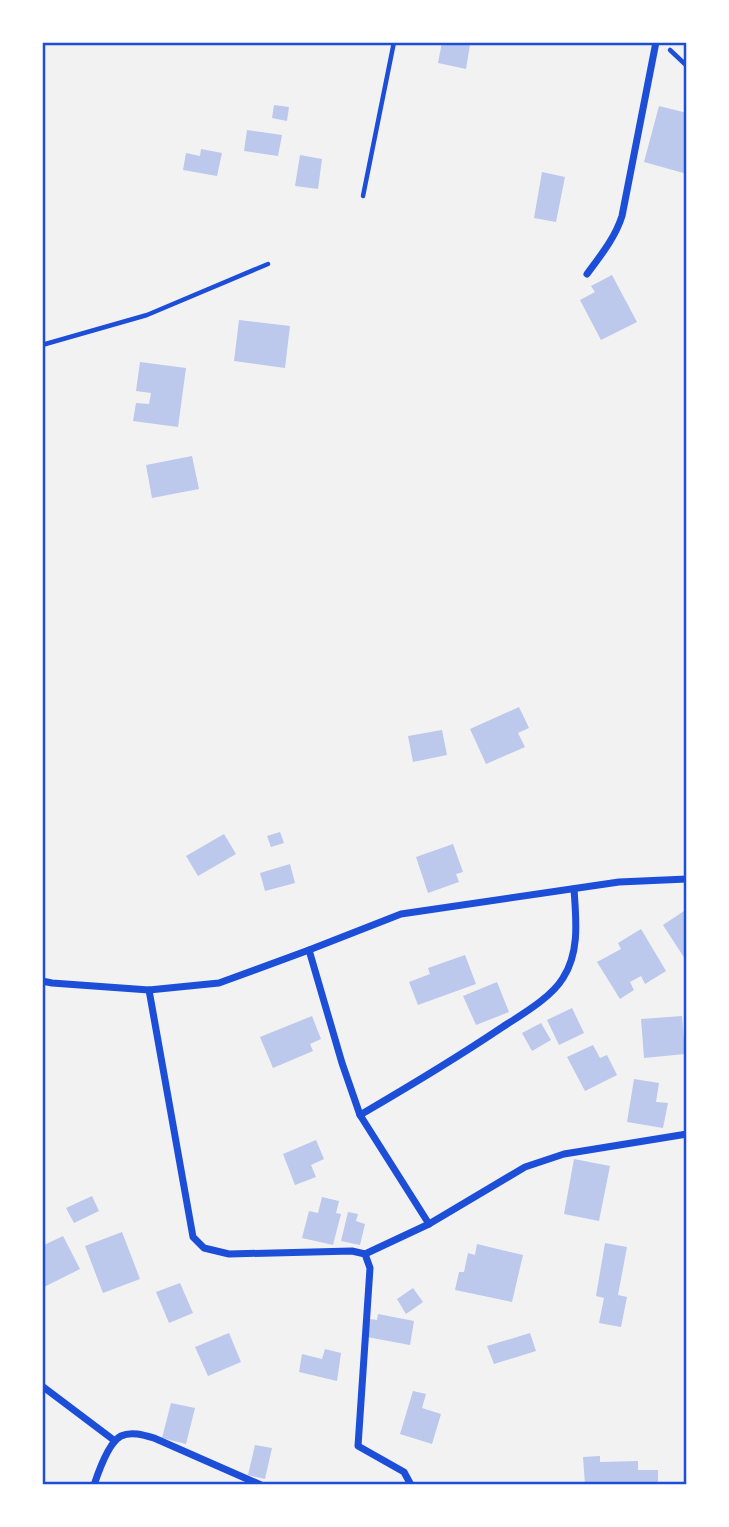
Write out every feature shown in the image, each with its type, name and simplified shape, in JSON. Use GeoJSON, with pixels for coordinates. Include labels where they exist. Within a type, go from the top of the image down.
{"type":"FeatureCollection","features":[{"type":"Feature","properties":{"kind":"street"},"geometry":{"type":"LineString","coordinates":[[587,274],[618,230],[659,42]]}},
{"type":"Feature","properties":{"kind":"street"},"geometry":{"type":"LineString","coordinates":[[42,981],[149,990],[219,983],[401,914],[619,883],[687,879]]}},
{"type":"Feature","properties":{"kind":"street"},"geometry":{"type":"LineString","coordinates":[[360,1115],[426,1077],[541,1001],[563,979],[575,945],[574,889]]}},
{"type":"Feature","properties":{"kind":"street"},"geometry":{"type":"LineString","coordinates":[[309,950],[360,1115],[429,1224]]}},
{"type":"Feature","properties":{"kind":"street"},"geometry":{"type":"LineString","coordinates":[[149,990],[193,1237],[204,1248],[229,1254],[352,1251],[365,1254],[429,1224],[525,1167],[564,1154],[687,1134]]}},
{"type":"Feature","properties":{"kind":"street"},"geometry":{"type":"LineString","coordinates":[[365,1254],[370,1268],[358,1446],[404,1472],[411,1485]]}},
{"type":"Feature","properties":{"kind":"street"},"geometry":{"type":"LineString","coordinates":[[42,1386],[115,1441]]}},
{"type":"Feature","properties":{"kind":"street"},"geometry":{"type":"LineString","coordinates":[[94,1485],[100,1467],[115,1441],[121,1436],[136,1434],[154,1438],[261,1485]]}},
{"type":"Feature","properties":{"kind":"path"},"geometry":{"type":"LineString","coordinates":[[363,196],[394,42]]}},
{"type":"Feature","properties":{"kind":"path"},"geometry":{"type":"LineString","coordinates":[[659,42],[687,66]]}},
{"type":"Feature","properties":{"kind":"path"},"geometry":{"type":"LineString","coordinates":[[42,345],[147,315],[268,264]]}},
{"type":"Feature","properties":{"kind":"building"},"geometry":{"type":"Polygon","coordinates":[[[442,42],[470,45],[466,69],[438,63],[442,42]]]}},
{"type":"Feature","properties":{"kind":"building"},"geometry":{"type":"Polygon","coordinates":[[[274,105],[289,107],[287,121],[272,118],[274,105]]]}},
{"type":"Feature","properties":{"kind":"building"},"geometry":{"type":"Polygon","coordinates":[[[659,106],[687,113],[687,174],[644,162],[659,106]]]}},
{"type":"Feature","properties":{"kind":"building"},"geometry":{"type":"Polygon","coordinates":[[[247,130],[282,135],[278,156],[244,151],[247,130]]]}},
{"type":"Feature","properties":{"kind":"building"},"geometry":{"type":"Polygon","coordinates":[[[201,149],[222,153],[217,176],[183,170],[186,153],[200,156],[201,149]]]}},
{"type":"Feature","properties":{"kind":"building"},"geometry":{"type":"Polygon","coordinates":[[[300,155],[322,159],[318,189],[295,186],[300,155]]]}},
{"type":"Feature","properties":{"kind":"building"},"geometry":{"type":"Polygon","coordinates":[[[542,172],[565,177],[556,222],[534,218],[542,172]]]}},
{"type":"Feature","properties":{"kind":"building"},"geometry":{"type":"Polygon","coordinates":[[[612,275],[637,322],[601,340],[580,300],[595,292],[591,286],[612,275]]]}},
{"type":"Feature","properties":{"kind":"building"},"geometry":{"type":"Polygon","coordinates":[[[239,320],[290,326],[285,368],[234,361],[239,320]]]}},
{"type":"Feature","properties":{"kind":"building"},"geometry":{"type":"Polygon","coordinates":[[[140,362],[186,368],[178,427],[133,421],[136,403],[149,404],[151,393],[136,391],[140,362]]]}},
{"type":"Feature","properties":{"kind":"building"},"geometry":{"type":"Polygon","coordinates":[[[192,456],[199,489],[152,498],[146,465],[192,456]]]}},
{"type":"Feature","properties":{"kind":"building"},"geometry":{"type":"Polygon","coordinates":[[[519,707],[529,728],[518,733],[525,747],[486,764],[470,729],[519,707]]]}},
{"type":"Feature","properties":{"kind":"building"},"geometry":{"type":"Polygon","coordinates":[[[442,730],[447,755],[413,762],[408,736],[442,730]]]}},
{"type":"Feature","properties":{"kind":"building"},"geometry":{"type":"Polygon","coordinates":[[[280,832],[284,843],[271,847],[267,836],[280,832]]]}},
{"type":"Feature","properties":{"kind":"building"},"geometry":{"type":"Polygon","coordinates":[[[224,834],[236,854],[198,876],[186,856],[224,834]]]}},
{"type":"Feature","properties":{"kind":"building"},"geometry":{"type":"Polygon","coordinates":[[[453,844],[463,872],[456,874],[459,882],[428,893],[416,857],[453,844]]]}},
{"type":"Feature","properties":{"kind":"building"},"geometry":{"type":"Polygon","coordinates":[[[290,864],[295,883],[265,891],[260,873],[290,864]]]}},
{"type":"Feature","properties":{"kind":"building"},"geometry":{"type":"Polygon","coordinates":[[[684,911],[687,916],[685,959],[663,925],[684,911]]]}},
{"type":"Feature","properties":{"kind":"building"},"geometry":{"type":"Polygon","coordinates":[[[641,929],[666,971],[645,984],[641,976],[630,982],[634,990],[620,999],[597,962],[621,949],[618,943],[641,929]]]}},
{"type":"Feature","properties":{"kind":"building"},"geometry":{"type":"Polygon","coordinates":[[[465,955],[476,984],[418,1005],[409,982],[430,974],[428,968],[465,955]]]}},
{"type":"Feature","properties":{"kind":"building"},"geometry":{"type":"Polygon","coordinates":[[[497,982],[509,1012],[476,1025],[463,996],[497,982]]]}},
{"type":"Feature","properties":{"kind":"building"},"geometry":{"type":"Polygon","coordinates":[[[572,1008],[584,1033],[559,1045],[547,1020],[572,1008]]]}},
{"type":"Feature","properties":{"kind":"building"},"geometry":{"type":"Polygon","coordinates":[[[312,1016],[321,1039],[310,1044],[313,1051],[273,1068],[260,1037],[312,1016]]]}},
{"type":"Feature","properties":{"kind":"building"},"geometry":{"type":"Polygon","coordinates":[[[682,1016],[685,1054],[644,1058],[641,1019],[682,1016]]]}},
{"type":"Feature","properties":{"kind":"building"},"geometry":{"type":"Polygon","coordinates":[[[541,1023],[551,1040],[532,1051],[522,1033],[541,1023]]]}},
{"type":"Feature","properties":{"kind":"building"},"geometry":{"type":"Polygon","coordinates":[[[593,1045],[600,1058],[607,1055],[617,1075],[585,1091],[567,1057],[593,1045]]]}},
{"type":"Feature","properties":{"kind":"building"},"geometry":{"type":"Polygon","coordinates":[[[634,1079],[659,1083],[656,1102],[668,1103],[663,1128],[627,1122],[634,1079]]]}},
{"type":"Feature","properties":{"kind":"building"},"geometry":{"type":"Polygon","coordinates":[[[316,1140],[324,1159],[311,1165],[316,1177],[295,1185],[283,1154],[316,1140]]]}},
{"type":"Feature","properties":{"kind":"building"},"geometry":{"type":"Polygon","coordinates":[[[574,1159],[610,1166],[599,1221],[564,1214],[574,1159]]]}},
{"type":"Feature","properties":{"kind":"building"},"geometry":{"type":"Polygon","coordinates":[[[92,1196],[99,1211],[74,1223],[66,1208],[92,1196]]]}},
{"type":"Feature","properties":{"kind":"building"},"geometry":{"type":"Polygon","coordinates":[[[322,1197],[339,1201],[336,1213],[341,1214],[333,1245],[302,1238],[309,1211],[318,1213],[322,1197]]]}},
{"type":"Feature","properties":{"kind":"building"},"geometry":{"type":"Polygon","coordinates":[[[348,1212],[358,1214],[356,1221],[365,1224],[360,1245],[341,1241],[348,1212]]]}},
{"type":"Feature","properties":{"kind":"building"},"geometry":{"type":"Polygon","coordinates":[[[122,1232],[140,1279],[103,1293],[85,1246],[122,1232]]]}},
{"type":"Feature","properties":{"kind":"building"},"geometry":{"type":"Polygon","coordinates":[[[63,1236],[80,1269],[42,1288],[42,1246],[63,1236]]]}},
{"type":"Feature","properties":{"kind":"building"},"geometry":{"type":"Polygon","coordinates":[[[605,1243],[627,1247],[618,1295],[627,1297],[621,1327],[599,1323],[604,1298],[596,1296],[605,1243]]]}},
{"type":"Feature","properties":{"kind":"building"},"geometry":{"type":"Polygon","coordinates":[[[477,1244],[523,1255],[512,1302],[455,1290],[459,1272],[464,1272],[468,1253],[475,1255],[477,1244]]]}},
{"type":"Feature","properties":{"kind":"building"},"geometry":{"type":"Polygon","coordinates":[[[180,1283],[193,1313],[169,1323],[156,1292],[180,1283]]]}},
{"type":"Feature","properties":{"kind":"building"},"geometry":{"type":"Polygon","coordinates":[[[413,1288],[423,1302],[406,1314],[397,1299],[413,1288]]]}},
{"type":"Feature","properties":{"kind":"building"},"geometry":{"type":"Polygon","coordinates":[[[378,1314],[414,1321],[410,1345],[367,1337],[370,1319],[377,1320],[378,1314]]]}},
{"type":"Feature","properties":{"kind":"building"},"geometry":{"type":"Polygon","coordinates":[[[229,1333],[241,1362],[208,1376],[195,1347],[229,1333]]]}},
{"type":"Feature","properties":{"kind":"building"},"geometry":{"type":"Polygon","coordinates":[[[530,1333],[536,1351],[494,1364],[487,1346],[530,1333]]]}},
{"type":"Feature","properties":{"kind":"building"},"geometry":{"type":"Polygon","coordinates":[[[325,1349],[341,1353],[337,1381],[299,1372],[302,1354],[322,1359],[325,1349]]]}},
{"type":"Feature","properties":{"kind":"building"},"geometry":{"type":"Polygon","coordinates":[[[413,1391],[426,1394],[422,1408],[441,1414],[432,1444],[400,1434],[413,1391]]]}},
{"type":"Feature","properties":{"kind":"building"},"geometry":{"type":"Polygon","coordinates":[[[171,1403],[195,1408],[186,1444],[162,1438],[171,1403]]]}},
{"type":"Feature","properties":{"kind":"building"},"geometry":{"type":"Polygon","coordinates":[[[255,1445],[272,1448],[265,1479],[248,1475],[255,1445]]]}},
{"type":"Feature","properties":{"kind":"building"},"geometry":{"type":"Polygon","coordinates":[[[600,1456],[600,1462],[638,1461],[638,1470],[658,1470],[658,1485],[585,1485],[583,1457],[600,1456]]]}}]}
